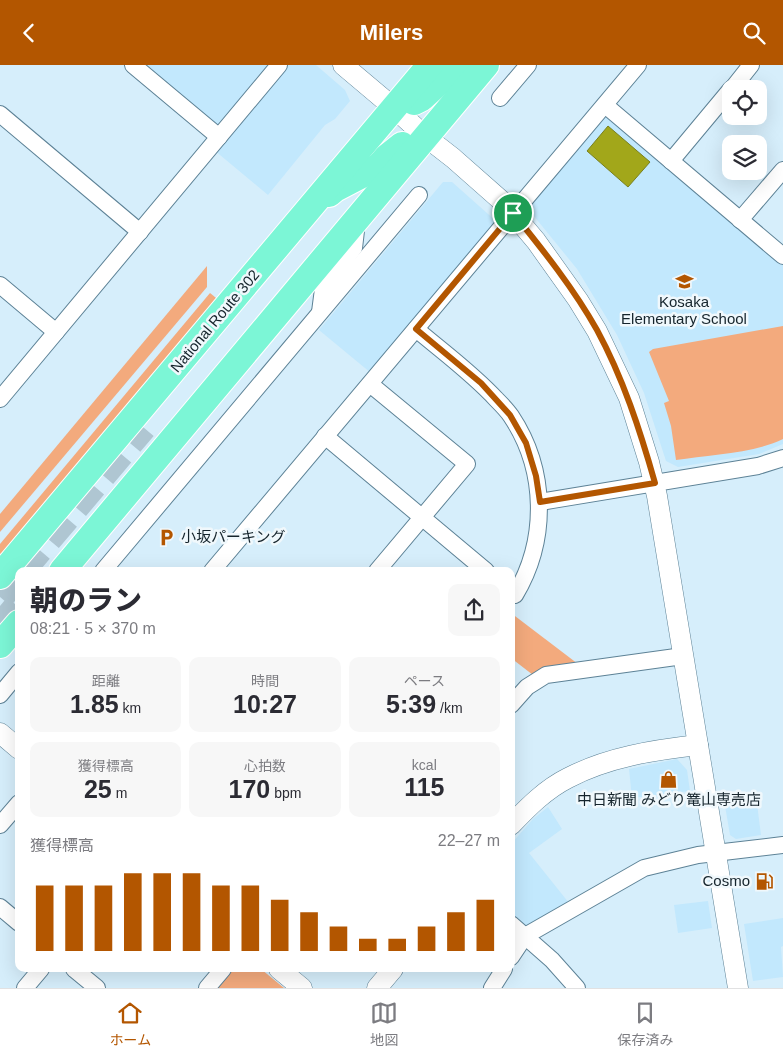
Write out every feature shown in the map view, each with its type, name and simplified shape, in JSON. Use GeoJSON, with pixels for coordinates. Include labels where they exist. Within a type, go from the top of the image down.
{"type":"FeatureCollection","features":[{"type":"Feature","properties":{"kind":"highway","name":"National Route 302"},"geometry":{"type":"LineString","coordinates":[[4,566],[309,210],[430,65]]}},
{"type":"Feature","properties":{"kind":"highway"},"geometry":{"type":"LineString","coordinates":[[394,107],[422,98],[444,78],[472,65]]}},
{"type":"Feature","properties":{"kind":"highway"},"geometry":{"type":"LineString","coordinates":[[65,567],[486,65]]}},
{"type":"Feature","properties":{"kind":"highway"},"geometry":{"type":"LineString","coordinates":[[309,210],[335,189],[379,167],[391,153],[407,141],[426,137]]}},
{"type":"Feature","properties":{"kind":"highway"},"geometry":{"type":"LineString","coordinates":[[0,645],[15,628]]}},
{"type":"Feature","properties":{"kind":"street"},"geometry":{"type":"LineString","coordinates":[[132,65],[219,137]]}},
{"type":"Feature","properties":{"kind":"street"},"geometry":{"type":"LineString","coordinates":[[0,399],[279,65]]}},
{"type":"Feature","properties":{"kind":"street"},"geometry":{"type":"LineString","coordinates":[[343,65],[453,158],[513,213],[536,241],[597,331],[629,399],[655,483],[738,988]]}},
{"type":"Feature","properties":{"kind":"street"},"geometry":{"type":"LineString","coordinates":[[500,98],[528,65]]}},
{"type":"Feature","properties":{"kind":"street"},"geometry":{"type":"LineString","coordinates":[[215,567],[638,65]]}},
{"type":"Feature","properties":{"kind":"street"},"geometry":{"type":"LineString","coordinates":[[739,80],[752,65]]}},
{"type":"Feature","properties":{"kind":"street"},"geometry":{"type":"LineString","coordinates":[[671,161],[722,100]]}},
{"type":"Feature","properties":{"kind":"street"},"geometry":{"type":"LineString","coordinates":[[605,105],[783,257]]}},
{"type":"Feature","properties":{"kind":"street"},"geometry":{"type":"LineString","coordinates":[[0,113],[140,232]]}},
{"type":"Feature","properties":{"kind":"street"},"geometry":{"type":"LineString","coordinates":[[740,220],[783,170]]}},
{"type":"Feature","properties":{"kind":"street"},"geometry":{"type":"LineString","coordinates":[[106,567],[419,195]]}},
{"type":"Feature","properties":{"kind":"street"},"geometry":{"type":"LineString","coordinates":[[320,312],[323,289],[354,248],[358,218]]}},
{"type":"Feature","properties":{"kind":"street"},"geometry":{"type":"LineString","coordinates":[[0,285],[56,332]]}},
{"type":"Feature","properties":{"kind":"street"},"geometry":{"type":"LineString","coordinates":[[416,329],[481,383],[510,415],[526,443],[536,476],[540,502],[537,539],[530,565],[523,582],[515,593]]}},
{"type":"Feature","properties":{"kind":"street"},"geometry":{"type":"LineString","coordinates":[[370,384],[467,464],[380,567]]}},
{"type":"Feature","properties":{"kind":"street"},"geometry":{"type":"LineString","coordinates":[[325,436],[481,567]]}},
{"type":"Feature","properties":{"kind":"street"},"geometry":{"type":"LineString","coordinates":[[540,502],[758,466],[783,458]]}},
{"type":"Feature","properties":{"kind":"street"},"geometry":{"type":"LineString","coordinates":[[515,700],[527,687],[546,675],[683,656]]}},
{"type":"Feature","properties":{"kind":"street"},"geometry":{"type":"LineString","coordinates":[[0,695],[15,677]]}},
{"type":"Feature","properties":{"kind":"street"},"geometry":{"type":"LineString","coordinates":[[0,733],[15,746]]}},
{"type":"Feature","properties":{"kind":"street"},"geometry":{"type":"LineString","coordinates":[[515,821],[529,806],[566,779],[593,767],[618,759],[672,748],[698,745]]}},
{"type":"Feature","properties":{"kind":"street"},"geometry":{"type":"LineString","coordinates":[[0,825],[15,808]]}},
{"type":"Feature","properties":{"kind":"street"},"geometry":{"type":"LineString","coordinates":[[515,951],[525,936],[644,868],[698,855],[783,845]]}},
{"type":"Feature","properties":{"kind":"street"},"geometry":{"type":"LineString","coordinates":[[0,907],[15,920]]}},
{"type":"Feature","properties":{"kind":"street"},"geometry":{"type":"LineString","coordinates":[[515,927],[552,960],[577,988]]}},
{"type":"Feature","properties":{"kind":"street"},"geometry":{"type":"LineString","coordinates":[[25,988],[38,972]]}},
{"type":"Feature","properties":{"kind":"street"},"geometry":{"type":"LineString","coordinates":[[78,972],[97,988]]}},
{"type":"Feature","properties":{"kind":"street"},"geometry":{"type":"LineString","coordinates":[[207,988],[220,972]]}},
{"type":"Feature","properties":{"kind":"street"},"geometry":{"type":"LineString","coordinates":[[283,972],[302,988]]}},
{"type":"Feature","properties":{"kind":"street"},"geometry":{"type":"LineString","coordinates":[[377,988],[390,972]]}},
{"type":"Feature","properties":{"kind":"street"},"geometry":{"type":"LineString","coordinates":[[492,988],[502,972]]}},
{"type":"Feature","properties":{"kind":"shaded area"},"geometry":{"type":"Polygon","coordinates":[[[142,65],[273,65],[222,125],[215,126],[142,65]]]}},
{"type":"Feature","properties":{"kind":"shaded area"},"geometry":{"type":"Polygon","coordinates":[[[287,65],[316,65],[345,90],[350,101],[335,119],[325,125],[268,195],[214,150],[287,65]]]}},
{"type":"Feature","properties":{"kind":"shaded area","name":"Kosaka Elementary School"},"geometry":{"type":"Polygon","coordinates":[[[610,117],[783,263],[783,444],[759,454],[678,467],[666,461],[644,393],[617,335],[577,269],[529,210],[527,204],[601,118],[610,117]]]}},
{"type":"Feature","properties":{"kind":"shaded area"},"geometry":{"type":"Polygon","coordinates":[[[608,126],[650,162],[628,187],[587,151],[608,126]]]}},
{"type":"Feature","properties":{"kind":"shaded area"},"geometry":{"type":"Polygon","coordinates":[[[443,182],[452,182],[497,222],[371,373],[319,330],[443,182]]]}},
{"type":"Feature","properties":{"kind":"shaded area"},"geometry":{"type":"Polygon","coordinates":[[[207,266],[207,287],[0,532],[0,514],[207,266]]]}},
{"type":"Feature","properties":{"kind":"shaded area"},"geometry":{"type":"Polygon","coordinates":[[[210,293],[221,302],[11,550],[0,554],[0,544],[210,293]]]}},
{"type":"Feature","properties":{"kind":"shaded area"},"geometry":{"type":"Polygon","coordinates":[[[783,326],[783,439],[772,444],[731,453],[676,460],[671,426],[664,403],[669,401],[649,352],[653,349],[783,326]]]}},
{"type":"Feature","properties":{"kind":"shaded area"},"geometry":{"type":"Polygon","coordinates":[[[515,616],[578,664],[533,675],[515,661],[515,616]]]}},
{"type":"Feature","properties":{"kind":"shaded area"},"geometry":{"type":"Polygon","coordinates":[[[677,759],[687,770],[690,791],[632,798],[629,769],[677,759]]]}},
{"type":"Feature","properties":{"kind":"shaded area"},"geometry":{"type":"Polygon","coordinates":[[[756,796],[761,835],[736,839],[730,835],[724,800],[756,796]]]}},
{"type":"Feature","properties":{"kind":"shaded area"},"geometry":{"type":"Polygon","coordinates":[[[548,807],[562,829],[529,853],[569,903],[528,928],[515,920],[515,839],[533,819],[548,807]]]}},
{"type":"Feature","properties":{"kind":"shaded area"},"geometry":{"type":"Polygon","coordinates":[[[708,901],[712,928],[678,933],[674,905],[708,901]]]}},
{"type":"Feature","properties":{"kind":"shaded area"},"geometry":{"type":"Polygon","coordinates":[[[783,918],[783,946],[781,947],[783,977],[753,981],[744,924],[783,918]]]}},
{"type":"Feature","properties":{"kind":"shaded area"},"geometry":{"type":"Polygon","coordinates":[[[228,972],[265,972],[284,988],[214,988],[228,972]]]}},
{"type":"Feature","properties":{"kind":"tunnel"},"geometry":{"type":"LineString","coordinates":[[24,567],[143,427]]}},
{"type":"Feature","properties":{"kind":"tunnel"},"geometry":{"type":"LineString","coordinates":[[0,597],[15,579]]}},
{"type":"Feature","properties":{"kind":"tunnel"},"geometry":{"type":"LineString","coordinates":[[0,628],[15,610]]}},
{"type":"Feature","properties":{"kind":"place","name":"Kosaka Elementary School"},"geometry":{"type":"Point","coordinates":[684,281]}},
{"type":"Feature","properties":{"kind":"place","name":"小坂パーキング"},"geometry":{"type":"Point","coordinates":[167,537]}},
{"type":"Feature","properties":{"kind":"place","name":"中日新聞 みどり篭山専売店"},"geometry":{"type":"Point","coordinates":[669,779]}},
{"type":"Feature","properties":{"kind":"place","name":"Cosmo"},"geometry":{"type":"Point","coordinates":[764,881]}},
{"type":"Feature","properties":{"kind":"route"},"geometry":{"type":"LineString","coordinates":[[513,213],[536,241],[597,331],[629,399],[655,483],[540,502],[536,476],[526,443],[510,415],[481,383],[416,329],[513,213]]}}]}
